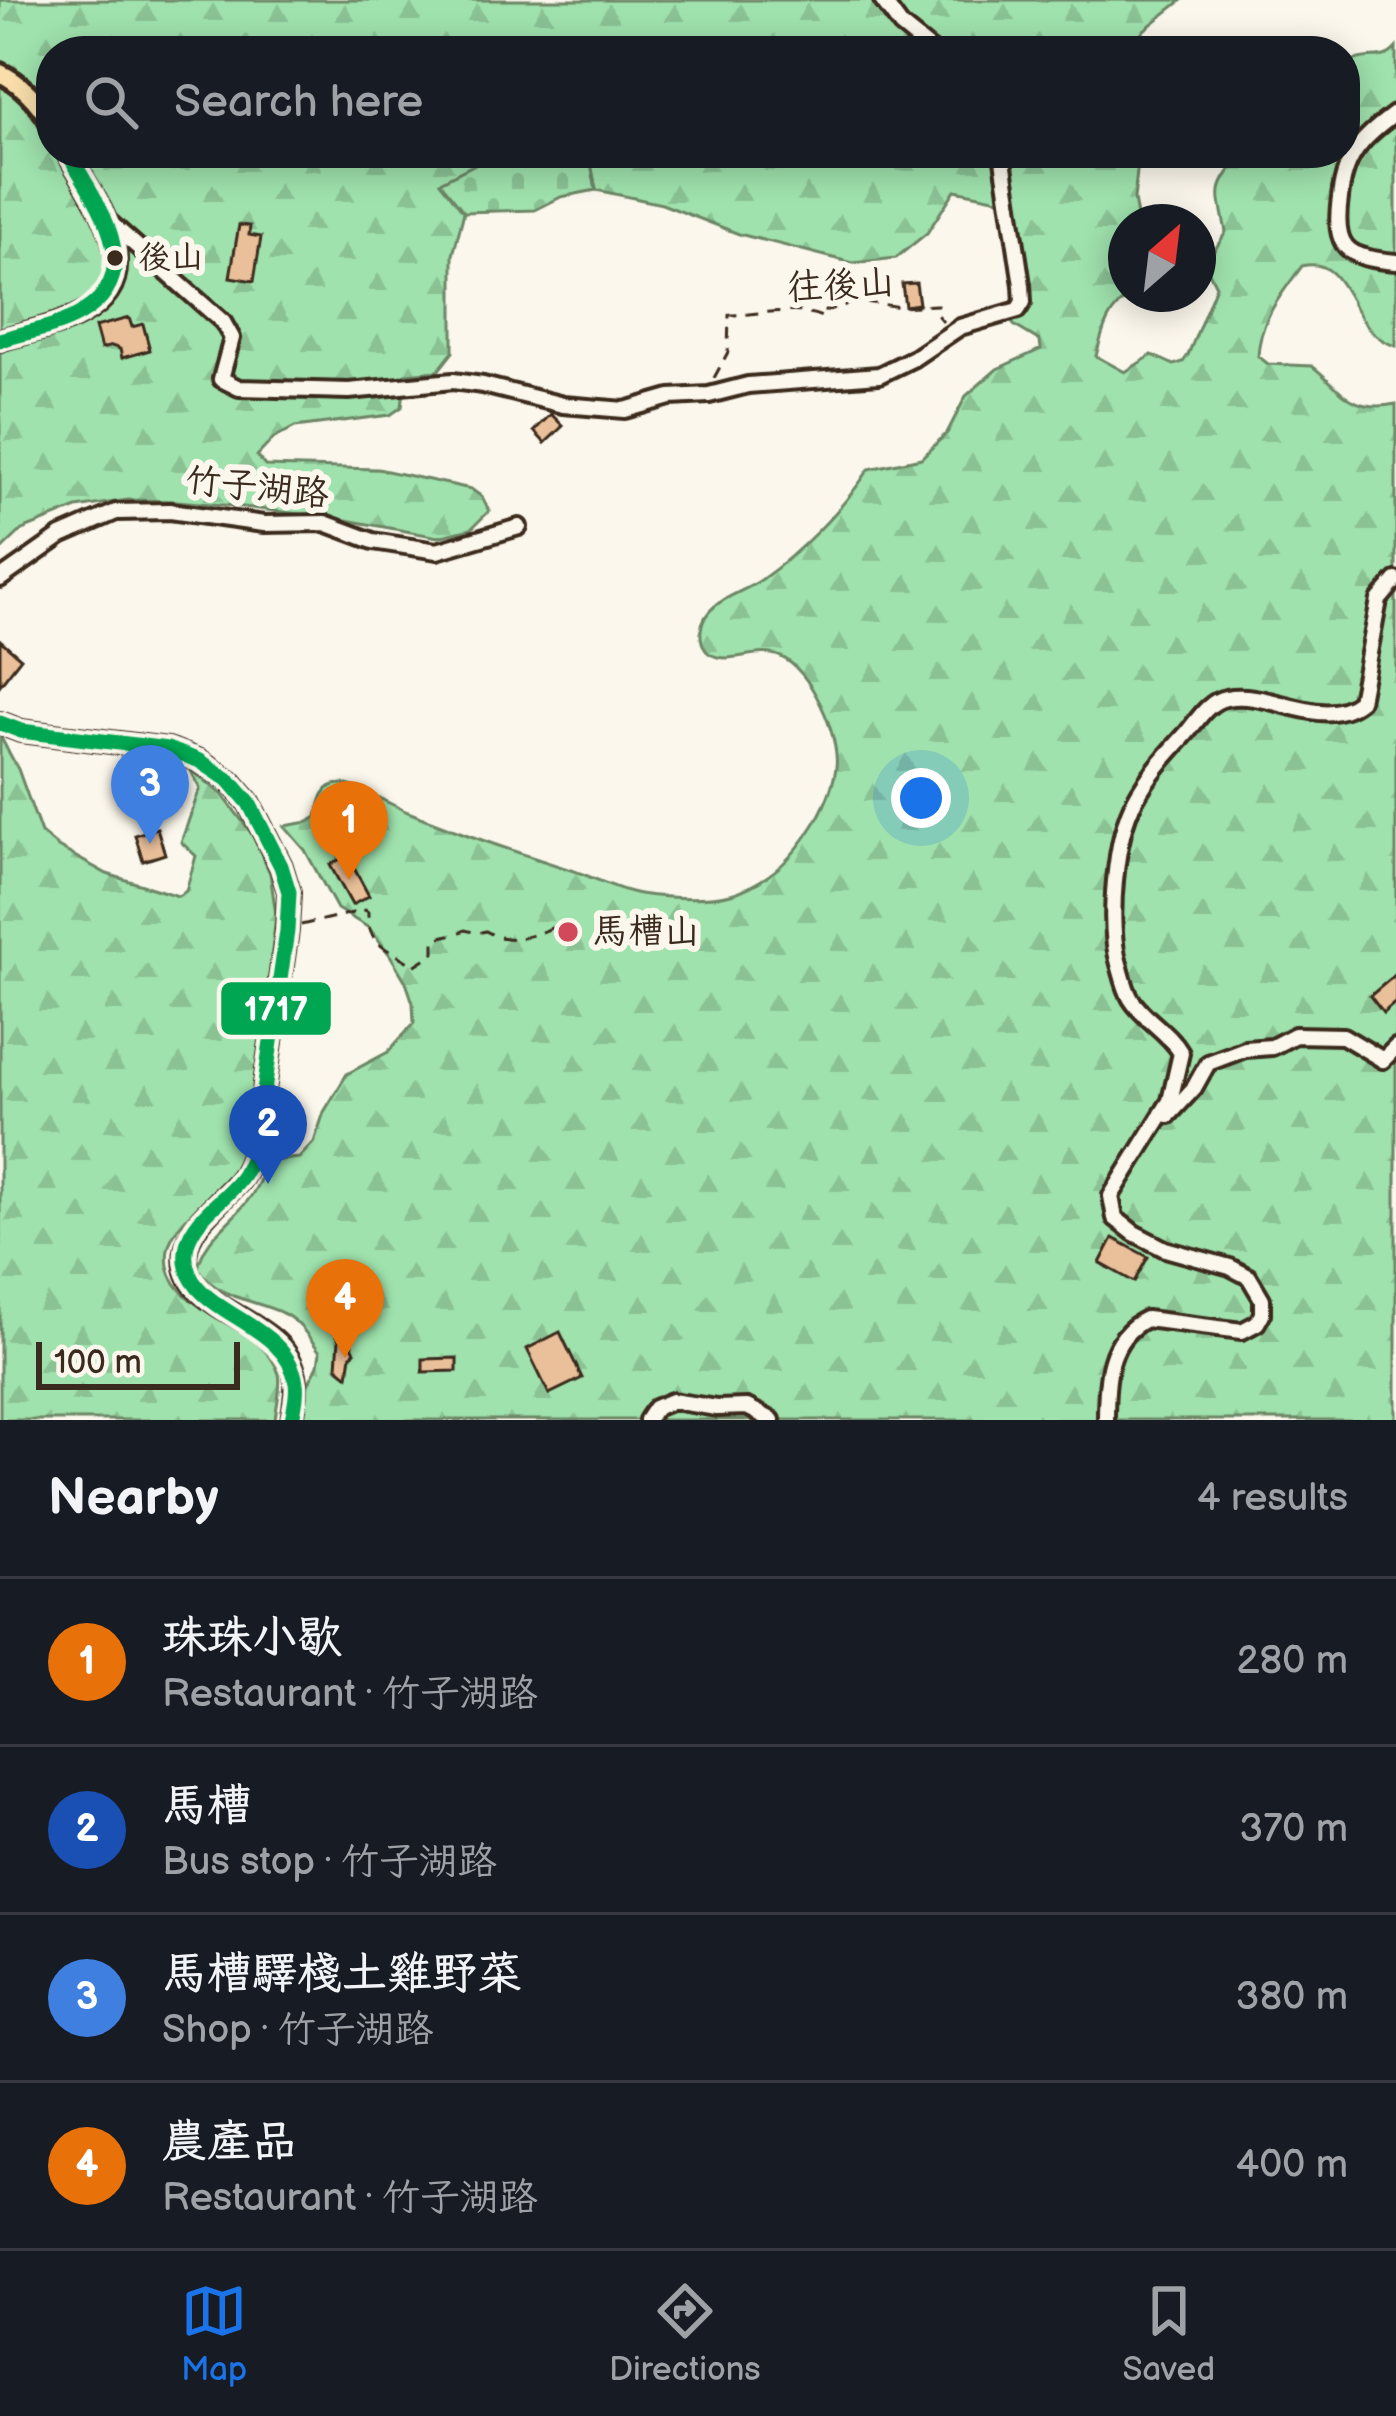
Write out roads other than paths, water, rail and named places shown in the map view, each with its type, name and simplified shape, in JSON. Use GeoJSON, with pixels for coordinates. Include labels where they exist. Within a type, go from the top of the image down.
{"type":"FeatureCollection","features":[{"type":"Feature","properties":{"kind":"main road"},"geometry":{"type":"LineString","coordinates":[[0,73],[36,99]]}},
{"type":"Feature","properties":{"kind":"main road"},"geometry":{"type":"LineString","coordinates":[[0,340],[76,317],[97,304],[114,282],[117,251],[76,168]]}},
{"type":"Feature","properties":{"kind":"main road"},"geometry":{"type":"LineString","coordinates":[[3,723],[168,749],[200,761],[230,781],[248,802],[280,866],[289,892],[288,928],[256,1146],[244,1175],[197,1226],[185,1255],[186,1272],[194,1286],[210,1301],[273,1338],[286,1354],[296,1380],[292,1420]]}},
{"type":"Feature","properties":{"kind":"street"},"geometry":{"type":"LineString","coordinates":[[882,0],[913,36]]}},
{"type":"Feature","properties":{"kind":"street"},"geometry":{"type":"LineString","coordinates":[[1360,144],[1396,113]]}},
{"type":"Feature","properties":{"kind":"street"},"geometry":{"type":"LineString","coordinates":[[103,217],[223,322],[232,338],[220,379],[238,388],[349,391],[453,381],[563,405],[625,410],[670,397],[710,395],[748,385],[879,375],[960,327],[1018,310],[1023,302],[1005,168]]}},
{"type":"Feature","properties":{"kind":"street"},"geometry":{"type":"LineString","coordinates":[[1347,168],[1336,226],[1340,238],[1362,256],[1396,262]]}},
{"type":"Feature","properties":{"kind":"street","name":"竹子湖路"},"geometry":{"type":"LineString","coordinates":[[0,579],[61,536],[116,512],[170,511],[264,524],[325,523],[373,541],[437,551],[519,527]]}},
{"type":"Feature","properties":{"kind":"street"},"geometry":{"type":"LineString","coordinates":[[1106,1420],[1112,1358],[1132,1326],[1146,1319],[1243,1331],[1262,1314],[1262,1299],[1249,1277],[1165,1249],[1115,1218],[1111,1196],[1170,1101],[1181,1053],[1171,1036],[1131,998],[1117,958],[1112,916],[1131,805],[1150,774],[1211,704],[1227,697],[1256,699],[1331,714],[1348,711],[1360,701],[1379,600],[1396,580]]}},
{"type":"Feature","properties":{"kind":"street"},"geometry":{"type":"LineString","coordinates":[[1154,1132],[1194,1088],[1208,1063],[1245,1049],[1272,1047],[1294,1035],[1343,1036],[1383,1060],[1396,1047]]}},
{"type":"Feature","properties":{"kind":"street"},"geometry":{"type":"LineString","coordinates":[[647,1420],[655,1408],[672,1401],[747,1407],[772,1420]]}},
{"type":"Feature","properties":{"kind":"place","name":"後山"},"geometry":{"type":"Point","coordinates":[115,258]}},
{"type":"Feature","properties":{"kind":"place","name":"馬槽驛棧土雞野菜"},"geometry":{"type":"Point","coordinates":[150,844]}},
{"type":"Feature","properties":{"kind":"place","name":"珠珠小歇"},"geometry":{"type":"Point","coordinates":[349,880]}},
{"type":"Feature","properties":{"kind":"place","name":"馬槽山"},"geometry":{"type":"Point","coordinates":[568,932]}},
{"type":"Feature","properties":{"kind":"place","name":"馬槽"},"geometry":{"type":"Point","coordinates":[268,1184]}},
{"type":"Feature","properties":{"kind":"place","name":"農產品"},"geometry":{"type":"Point","coordinates":[345,1358]}}]}
